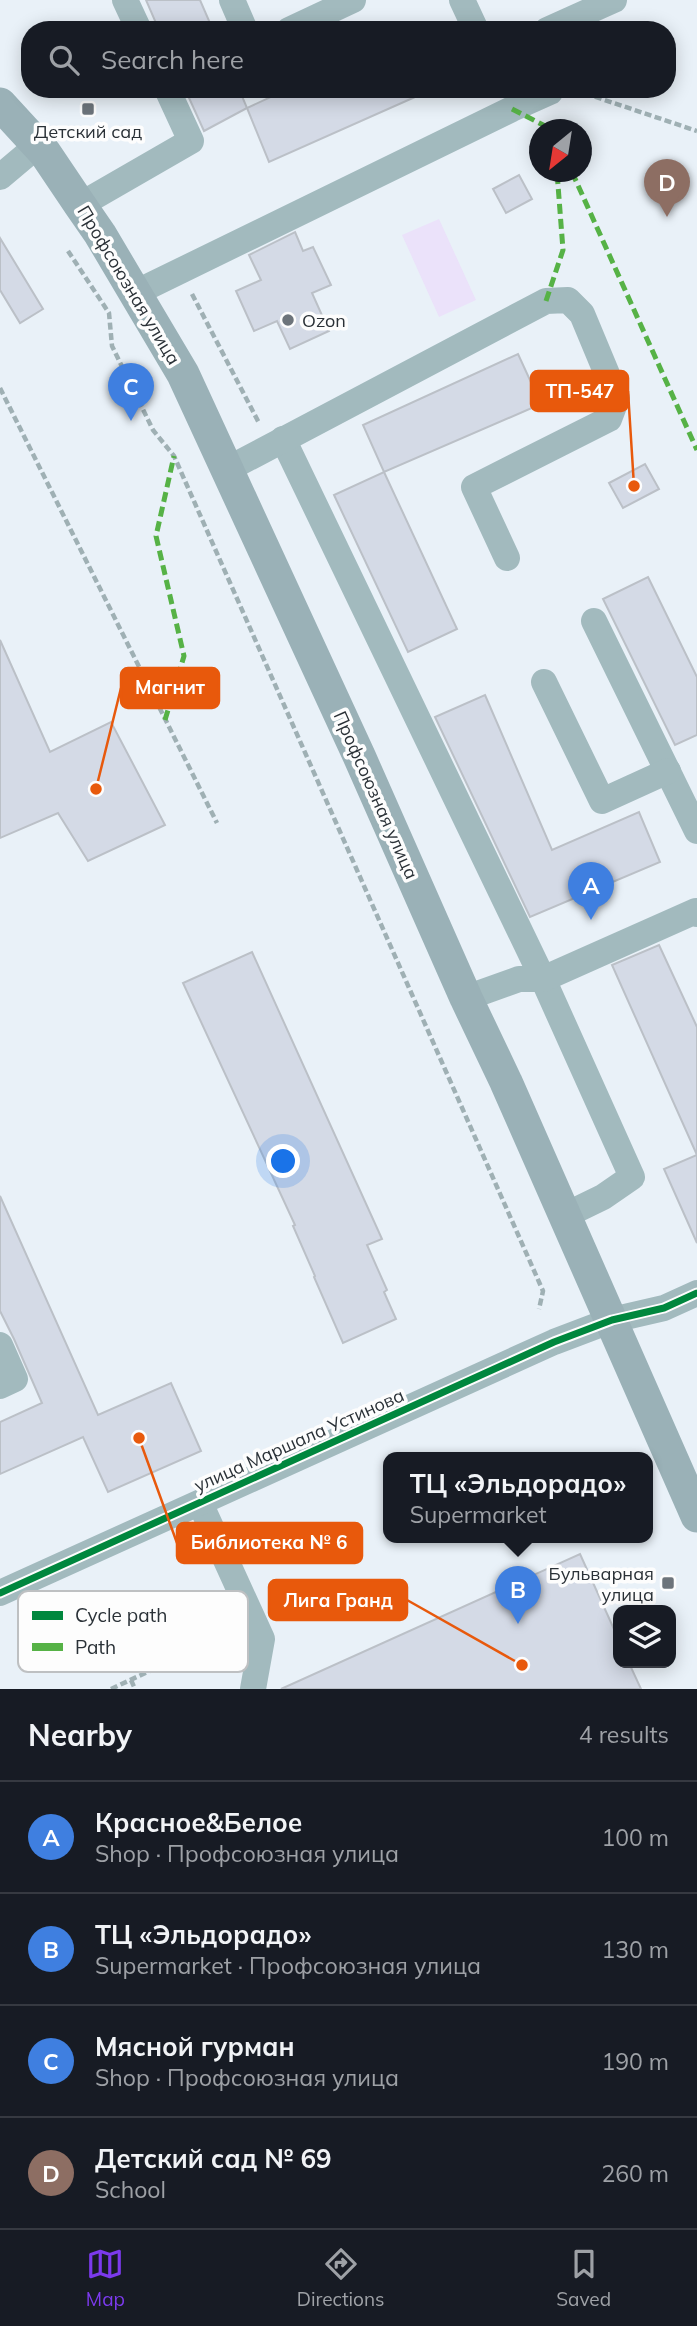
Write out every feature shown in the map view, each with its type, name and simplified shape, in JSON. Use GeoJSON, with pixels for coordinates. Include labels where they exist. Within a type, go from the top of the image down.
{"type":"FeatureCollection","features":[{"type":"Feature","properties":{"kind":"main road","name":"Профсоюзная улица"},"geometry":{"type":"LineString","coordinates":[[0,104],[38,145],[80,205],[183,374],[566,1215],[697,1516]]}},
{"type":"Feature","properties":{"kind":"street"},"geometry":{"type":"LineString","coordinates":[[125,0],[135,21]]}},
{"type":"Feature","properties":{"kind":"street"},"geometry":{"type":"LineString","coordinates":[[232,0],[241,21]]}},
{"type":"Feature","properties":{"kind":"street"},"geometry":{"type":"LineString","coordinates":[[308,21],[353,0]]}},
{"type":"Feature","properties":{"kind":"street"},"geometry":{"type":"LineString","coordinates":[[462,0],[472,21]]}},
{"type":"Feature","properties":{"kind":"street"},"geometry":{"type":"LineString","coordinates":[[567,21],[614,0]]}},
{"type":"Feature","properties":{"kind":"street"},"geometry":{"type":"LineString","coordinates":[[80,205],[191,141],[171,98]]}},
{"type":"Feature","properties":{"kind":"street"},"geometry":{"type":"LineString","coordinates":[[135,293],[508,99]]}},
{"type":"Feature","properties":{"kind":"street"},"geometry":{"type":"LineString","coordinates":[[0,177],[38,145]]}},
{"type":"Feature","properties":{"kind":"street"},"geometry":{"type":"LineString","coordinates":[[226,470],[546,301],[568,300],[582,314],[617,398],[609,419],[474,487],[507,558]]}},
{"type":"Feature","properties":{"kind":"street"},"geometry":{"type":"LineString","coordinates":[[283,439],[543,979],[632,1177],[603,1197],[566,1215]]}},
{"type":"Feature","properties":{"kind":"street"},"geometry":{"type":"LineString","coordinates":[[594,621],[697,831]]}},
{"type":"Feature","properties":{"kind":"street"},"geometry":{"type":"LineString","coordinates":[[544,682],[603,801],[668,772]]}},
{"type":"Feature","properties":{"kind":"street"},"geometry":{"type":"LineString","coordinates":[[466,998],[519,979],[543,979],[697,912]]}},
{"type":"Feature","properties":{"kind":"street"},"geometry":{"type":"LineString","coordinates":[[612,1320],[664,1308],[697,1293]]}},
{"type":"Feature","properties":{"kind":"street","name":"улица Маршала Устинова"},"geometry":{"type":"LineString","coordinates":[[0,1593],[554,1342],[612,1320]]}},
{"type":"Feature","properties":{"kind":"street"},"geometry":{"type":"LineString","coordinates":[[0,1345],[15,1379],[0,1386]]}},
{"type":"Feature","properties":{"kind":"street"},"geometry":{"type":"LineString","coordinates":[[200,1503],[240,1591]]}},
{"type":"Feature","properties":{"kind":"street"},"geometry":{"type":"LineString","coordinates":[[248,1608],[262,1639],[253,1689]]}},
{"type":"Feature","properties":{"kind":"path"},"geometry":{"type":"LineString","coordinates":[[600,98],[697,131]]}},
{"type":"Feature","properties":{"kind":"path"},"geometry":{"type":"LineString","coordinates":[[68,251],[109,313],[112,346],[153,430],[174,456],[543,1291],[539,1308]]}},
{"type":"Feature","properties":{"kind":"path"},"geometry":{"type":"LineString","coordinates":[[0,388],[217,823]]}},
{"type":"Feature","properties":{"kind":"path"},"geometry":{"type":"LineString","coordinates":[[248,1639],[262,1639]]}},
{"type":"Feature","properties":{"kind":"path"},"geometry":{"type":"LineString","coordinates":[[111,1689],[148,1672]]}},
{"type":"Feature","properties":{"kind":"path"},"geometry":{"type":"LineString","coordinates":[[131,1680],[135,1689]]}},
{"type":"Feature","properties":{"kind":"shaded area"},"geometry":{"type":"Polygon","coordinates":[[[439,219],[476,300],[439,317],[402,235],[439,219]]]}},
{"type":"Feature","properties":{"kind":"building"},"geometry":{"type":"Polygon","coordinates":[[[146,0],[200,0],[209,21],[155,21],[146,0]]]}},
{"type":"Feature","properties":{"kind":"building"},"geometry":{"type":"Polygon","coordinates":[[[189,98],[243,98],[247,108],[204,131],[189,98]]]}},
{"type":"Feature","properties":{"kind":"building"},"geometry":{"type":"Polygon","coordinates":[[[269,98],[413,98],[269,162],[247,108],[269,98]]]}},
{"type":"Feature","properties":{"kind":"building"},"geometry":{"type":"Polygon","coordinates":[[[519,175],[532,199],[506,213],[493,189],[519,175]]]}},
{"type":"Feature","properties":{"kind":"building"},"geometry":{"type":"Polygon","coordinates":[[[295,232],[303,251],[313,247],[331,285],[312,293],[329,331],[290,349],[277,321],[254,331],[236,291],[261,280],[249,255],[295,232]]]}},
{"type":"Feature","properties":{"kind":"building"},"geometry":{"type":"Polygon","coordinates":[[[0,238],[43,309],[20,323],[0,290],[0,238]]]}},
{"type":"Feature","properties":{"kind":"building"},"geometry":{"type":"Polygon","coordinates":[[[518,354],[541,404],[384,472],[363,425],[518,354]]]}},
{"type":"Feature","properties":{"kind":"building"},"geometry":{"type":"Polygon","coordinates":[[[645,464],[659,489],[623,508],[609,483],[645,464]]]}},
{"type":"Feature","properties":{"kind":"building"},"geometry":{"type":"Polygon","coordinates":[[[384,472],[457,629],[408,652],[334,495],[384,472]]]}},
{"type":"Feature","properties":{"kind":"building"},"geometry":{"type":"Polygon","coordinates":[[[648,577],[697,677],[697,735],[675,745],[603,599],[648,577]]]}},
{"type":"Feature","properties":{"kind":"building"},"geometry":{"type":"Polygon","coordinates":[[[0,640],[50,752],[111,722],[165,825],[88,861],[58,813],[0,838],[0,640]]]}},
{"type":"Feature","properties":{"kind":"building"},"geometry":{"type":"Polygon","coordinates":[[[485,695],[552,850],[639,812],[660,862],[530,917],[435,717],[485,695]]]}},
{"type":"Feature","properties":{"kind":"building"},"geometry":{"type":"Polygon","coordinates":[[[659,945],[697,1027],[697,1155],[612,965],[659,945]]]}},
{"type":"Feature","properties":{"kind":"building"},"geometry":{"type":"Polygon","coordinates":[[[252,952],[382,1239],[367,1245],[387,1290],[384,1292],[396,1319],[343,1343],[293,1226],[295,1225],[183,983],[252,952]]]}},
{"type":"Feature","properties":{"kind":"building"},"geometry":{"type":"Polygon","coordinates":[[[697,1155],[697,1243],[664,1169],[697,1155]]]}},
{"type":"Feature","properties":{"kind":"building"},"geometry":{"type":"Polygon","coordinates":[[[0,1196],[98,1415],[171,1383],[201,1451],[108,1492],[83,1437],[0,1474],[0,1422],[42,1403],[0,1311],[0,1196]]]}},
{"type":"Feature","properties":{"kind":"building"},"geometry":{"type":"Polygon","coordinates":[[[580,1554],[613,1627],[613,1668],[631,1668],[641,1689],[281,1689],[580,1554]]]}},
{"type":"Feature","properties":{"kind":"marked path"},"geometry":{"type":"LineString","coordinates":[[512,109],[532,119]]}},
{"type":"Feature","properties":{"kind":"marked path"},"geometry":{"type":"LineString","coordinates":[[546,301],[563,250],[558,182]]}},
{"type":"Feature","properties":{"kind":"marked path"},"geometry":{"type":"LineString","coordinates":[[576,182],[697,450]]}},
{"type":"Feature","properties":{"kind":"marked path"},"geometry":{"type":"LineString","coordinates":[[165,720],[184,656],[156,536],[174,456]]}},
{"type":"Feature","properties":{"kind":"cycle path"},"geometry":{"type":"LineString","coordinates":[[0,1593],[554,1342],[612,1320],[664,1308],[697,1293]]}},
{"type":"Feature","properties":{"kind":"place","name":"Детский сад"},"geometry":{"type":"Point","coordinates":[88,109]}},
{"type":"Feature","properties":{"kind":"place","name":"Детский сад № 69"},"geometry":{"type":"Point","coordinates":[667,217]}},
{"type":"Feature","properties":{"kind":"place","name":"Ozon"},"geometry":{"type":"Point","coordinates":[288,320]}},
{"type":"Feature","properties":{"kind":"place","name":"Мясной гурман"},"geometry":{"type":"Point","coordinates":[131,421]}},
{"type":"Feature","properties":{"kind":"place","name":"ТП-547"},"geometry":{"type":"Point","coordinates":[634,486]}},
{"type":"Feature","properties":{"kind":"place","name":"Магнит"},"geometry":{"type":"Point","coordinates":[96,789]}},
{"type":"Feature","properties":{"kind":"place","name":"Красное&Белое"},"geometry":{"type":"Point","coordinates":[591,920]}},
{"type":"Feature","properties":{"kind":"place","name":"Библиотека № 6"},"geometry":{"type":"Point","coordinates":[139,1438]}},
{"type":"Feature","properties":{"kind":"place","name":"Бульварная улица"},"geometry":{"type":"Point","coordinates":[668,1583]}},
{"type":"Feature","properties":{"kind":"place","name":"ТЦ «Эльдорадо»"},"geometry":{"type":"Point","coordinates":[518,1624]}},
{"type":"Feature","properties":{"kind":"place","name":"Лига Гранд"},"geometry":{"type":"Point","coordinates":[522,1665]}}]}
